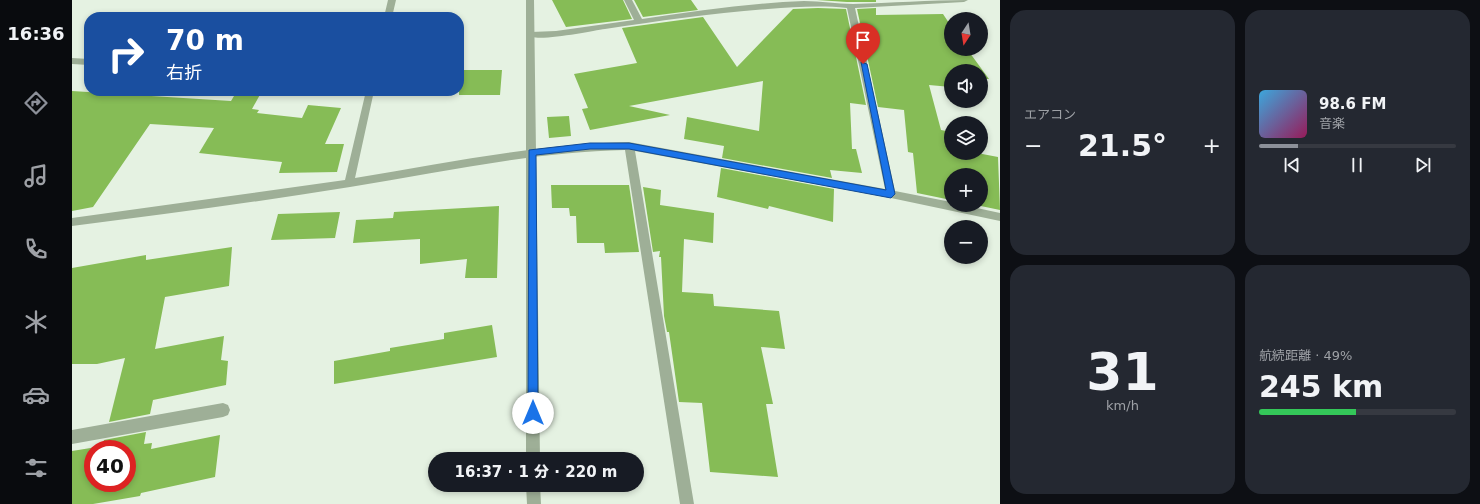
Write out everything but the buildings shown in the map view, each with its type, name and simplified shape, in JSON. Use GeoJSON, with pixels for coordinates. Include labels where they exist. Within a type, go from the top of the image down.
{"type":"FeatureCollection","features":[{"type":"Feature","properties":{"kind":"street"},"geometry":{"type":"LineString","coordinates":[[389,12],[392,0]]}},
{"type":"Feature","properties":{"kind":"street"},"geometry":{"type":"LineString","coordinates":[[530,0],[533,452]]}},
{"type":"Feature","properties":{"kind":"street"},"geometry":{"type":"LineString","coordinates":[[628,0],[639,22]]}},
{"type":"Feature","properties":{"kind":"street"},"geometry":{"type":"LineString","coordinates":[[531,35],[556,34],[711,11],[806,3],[851,6],[891,2],[964,0]]}},
{"type":"Feature","properties":{"kind":"street"},"geometry":{"type":"LineString","coordinates":[[851,6],[891,194]]}},
{"type":"Feature","properties":{"kind":"street"},"geometry":{"type":"LineString","coordinates":[[72,61],[84,62]]}},
{"type":"Feature","properties":{"kind":"street"},"geometry":{"type":"LineString","coordinates":[[349,183],[369,96]]}},
{"type":"Feature","properties":{"kind":"street"},"geometry":{"type":"LineString","coordinates":[[72,222],[349,183],[532,152],[590,146],[629,146],[891,194],[1000,217]]}},
{"type":"Feature","properties":{"kind":"street"},"geometry":{"type":"LineString","coordinates":[[629,146],[687,504]]}},
{"type":"Feature","properties":{"kind":"street"},"geometry":{"type":"LineString","coordinates":[[72,437],[223,410]]}},
{"type":"Feature","properties":{"kind":"street"},"geometry":{"type":"LineString","coordinates":[[533,492],[534,504]]}},
{"type":"Feature","properties":{"kind":"route"},"geometry":{"type":"LineString","coordinates":[[533,413],[532,152],[590,146],[629,146],[891,194],[863,64]]}}]}
